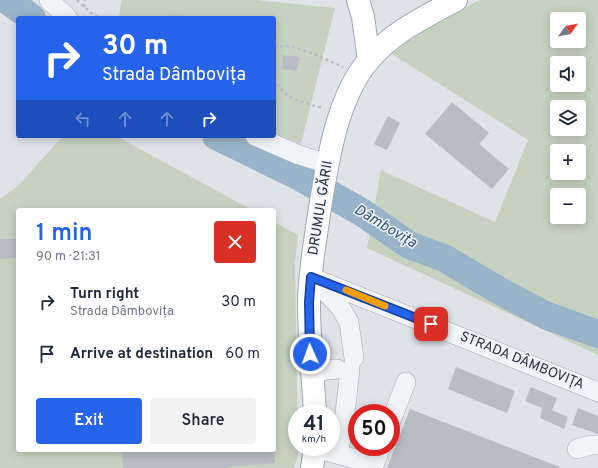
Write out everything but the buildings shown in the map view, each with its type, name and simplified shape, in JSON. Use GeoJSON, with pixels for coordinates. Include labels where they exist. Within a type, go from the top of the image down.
{"type":"FeatureCollection","features":[{"type":"Feature","properties":{"kind":"main road"},"geometry":{"type":"LineString","coordinates":[[358,0],[362,17],[363,67]]}},
{"type":"Feature","properties":{"kind":"main road","name":"DRUMUL GĂRII"},"geometry":{"type":"LineString","coordinates":[[314,404],[311,372],[309,302],[311,277],[327,167],[341,113],[349,91],[363,67],[380,47],[407,27],[456,0]]}},
{"type":"Feature","properties":{"kind":"street"},"geometry":{"type":"LineString","coordinates":[[49,0],[66,16]]}},
{"type":"Feature","properties":{"kind":"street"},"geometry":{"type":"LineString","coordinates":[[260,138],[327,167]]}},
{"type":"Feature","properties":{"kind":"street"},"geometry":{"type":"LineString","coordinates":[[311,277],[340,307],[350,322],[343,430],[340,444]]}},
{"type":"Feature","properties":{"kind":"street","name":"STRADA DÂMBOVIȚA"},"geometry":{"type":"LineString","coordinates":[[311,277],[598,392]]}},
{"type":"Feature","properties":{"kind":"street"},"geometry":{"type":"LineString","coordinates":[[311,372],[347,366]]}},
{"type":"Feature","properties":{"kind":"street"},"geometry":{"type":"LineString","coordinates":[[398,404],[406,382]]}},
{"type":"Feature","properties":{"kind":"street"},"geometry":{"type":"LineString","coordinates":[[577,449],[591,445],[598,445]]}},
{"type":"Feature","properties":{"kind":"street"},"geometry":{"type":"LineString","coordinates":[[340,455],[374,466],[378,456]]}},
{"type":"Feature","properties":{"kind":"path"},"geometry":{"type":"LineString","coordinates":[[77,0],[97,16]]}},
{"type":"Feature","properties":{"kind":"path"},"geometry":{"type":"LineString","coordinates":[[84,7],[85,0]]}},
{"type":"Feature","properties":{"kind":"path"},"geometry":{"type":"LineString","coordinates":[[276,48],[291,46],[314,54],[363,67]]}},
{"type":"Feature","properties":{"kind":"path"},"geometry":{"type":"LineString","coordinates":[[276,84],[288,96],[318,107],[341,113]]}},
{"type":"Feature","properties":{"kind":"green space"},"geometry":{"type":"Polygon","coordinates":[[[121,0],[256,0],[335,8],[301,144],[276,134],[276,16],[119,16],[121,0]]]}},
{"type":"Feature","properties":{"kind":"green space"},"geometry":{"type":"Polygon","coordinates":[[[480,0],[598,0],[598,355],[367,248],[381,170],[495,222],[528,140],[392,54],[422,30],[480,0]]]}},
{"type":"Feature","properties":{"kind":"green space"},"geometry":{"type":"Polygon","coordinates":[[[61,138],[120,138],[248,208],[16,208],[16,452],[276,452],[276,223],[298,235],[295,263],[297,404],[288,404],[288,456],[298,456],[294,468],[0,468],[0,199],[18,186],[61,138]]]}},
{"type":"Feature","properties":{"kind":"waterway","name":"Dâmbovița"},"geometry":{"type":"LineString","coordinates":[[7,0],[29,16]]}},
{"type":"Feature","properties":{"kind":"waterway","name":"Dâmbovița"},"geometry":{"type":"LineString","coordinates":[[220,138],[300,177],[363,213],[409,245],[444,258],[498,290],[545,315],[598,334]]}},
{"type":"Feature","properties":{"kind":"slow traffic"},"geometry":{"type":"LineString","coordinates":[[346,290],[385,306]]}},
{"type":"Feature","properties":{"kind":"route"},"geometry":{"type":"LineString","coordinates":[[310,354],[309,302],[311,277],[431,324]]}}]}
